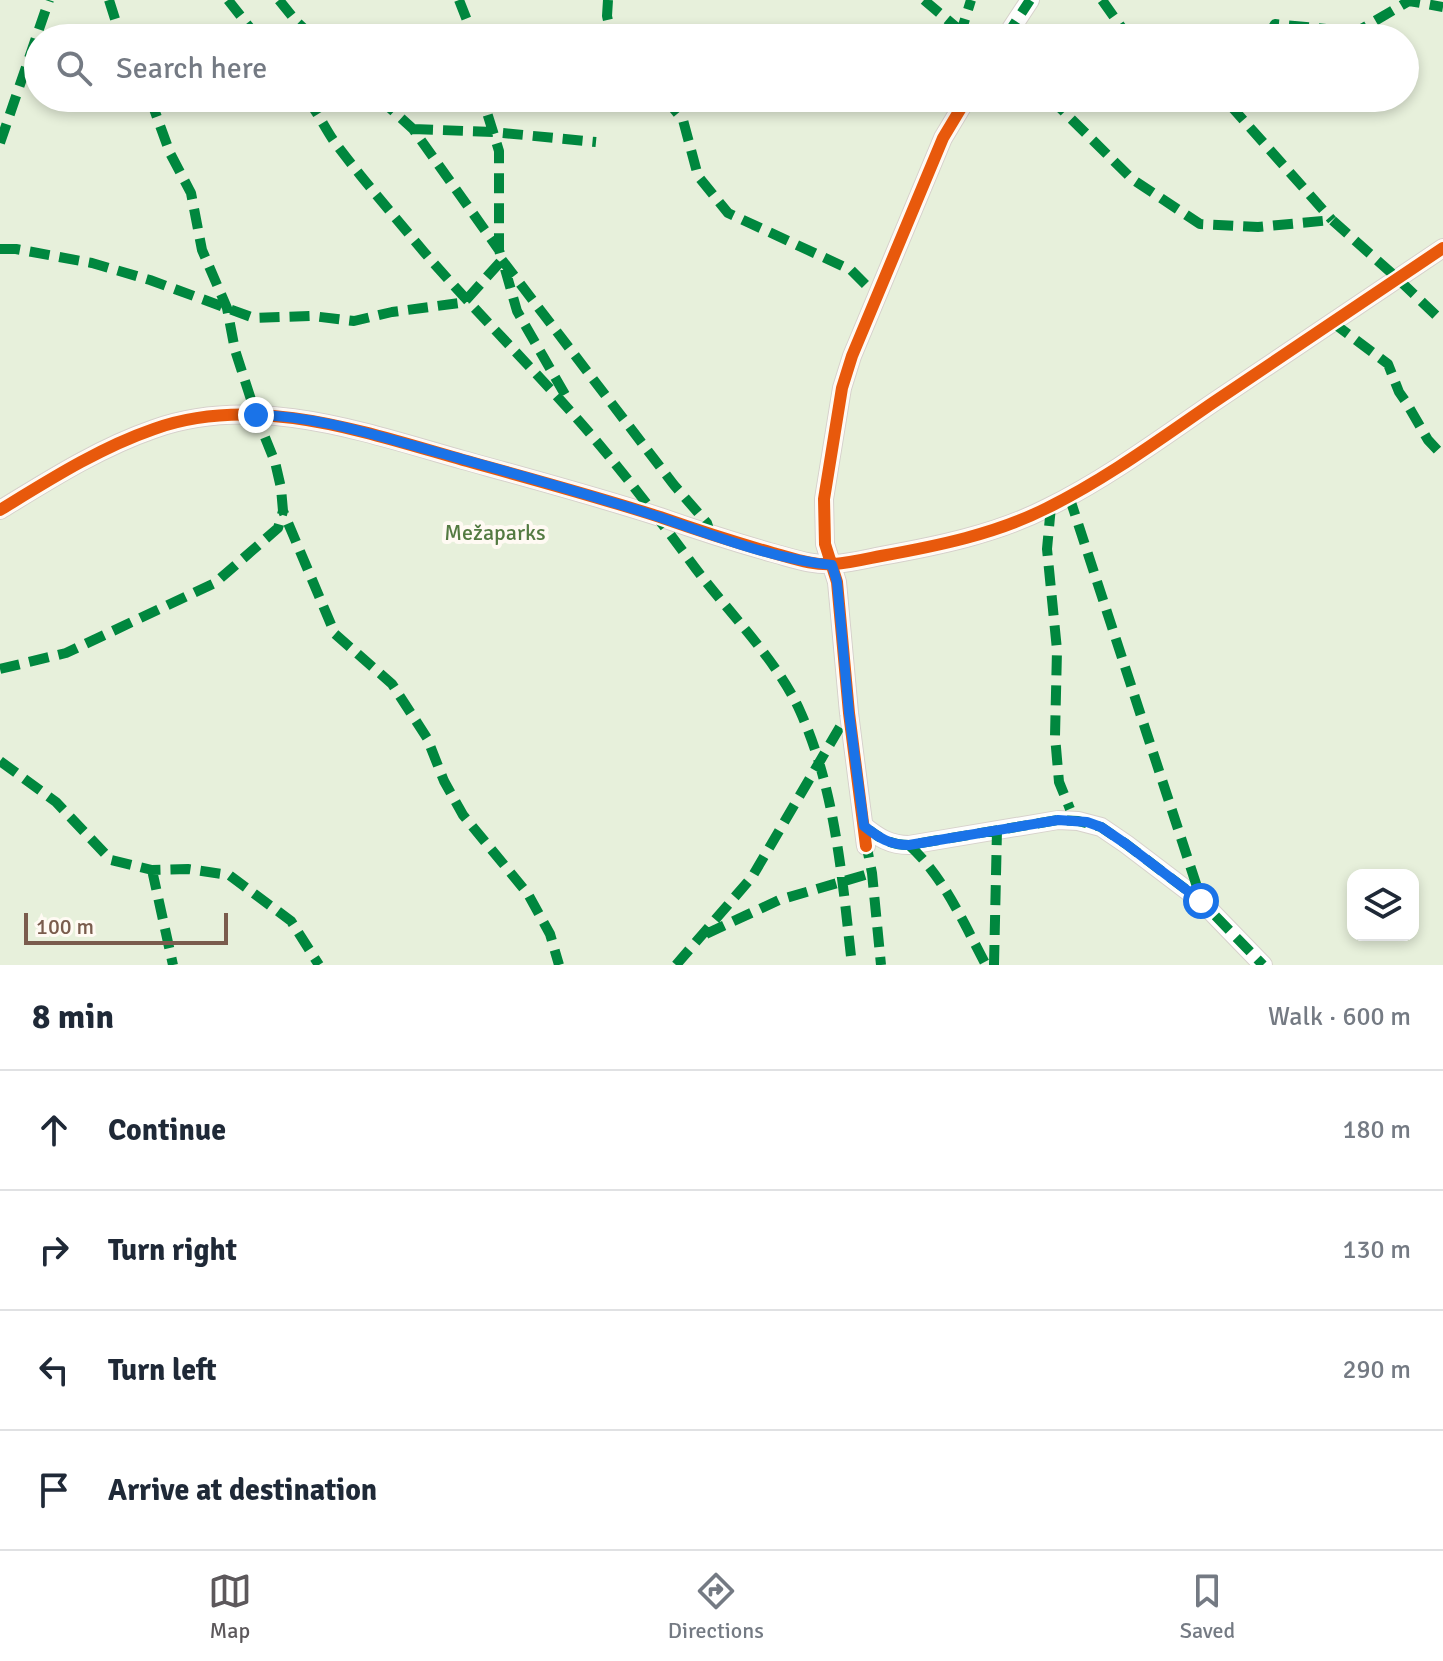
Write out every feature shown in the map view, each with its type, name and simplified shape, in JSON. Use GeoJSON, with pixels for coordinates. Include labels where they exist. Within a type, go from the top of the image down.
{"type":"FeatureCollection","features":[{"type":"Feature","properties":{"kind":"street"},"geometry":{"type":"LineString","coordinates":[[1014,24],[1030,0]]}},
{"type":"Feature","properties":{"kind":"street"},"geometry":{"type":"LineString","coordinates":[[866,846],[837,582],[825,544],[824,499],[842,388],[852,356],[943,138],[959,112]]}},
{"type":"Feature","properties":{"kind":"street"},"geometry":{"type":"LineString","coordinates":[[0,510],[77,464],[155,428],[198,419],[271,415],[329,424],[390,439],[538,480],[711,536],[809,563],[832,565],[947,543],[1016,522],[1045,509],[1181,425],[1443,248]]}},
{"type":"Feature","properties":{"kind":"street"},"geometry":{"type":"LineString","coordinates":[[864,826],[883,841],[897,845],[1058,820],[1101,827],[1201,901],[1263,965]]}},
{"type":"Feature","properties":{"kind":"green space","name":"Mežaparks"},"geometry":{"type":"Polygon","coordinates":[[[0,0],[1443,0],[1443,965],[0,965],[0,0]]]}},
{"type":"Feature","properties":{"kind":"marked path"},"geometry":{"type":"LineString","coordinates":[[41,24],[49,0]]}},
{"type":"Feature","properties":{"kind":"marked path"},"geometry":{"type":"LineString","coordinates":[[109,0],[117,24]]}},
{"type":"Feature","properties":{"kind":"marked path"},"geometry":{"type":"LineString","coordinates":[[228,0],[247,24]]}},
{"type":"Feature","properties":{"kind":"marked path"},"geometry":{"type":"LineString","coordinates":[[279,0],[299,24]]}},
{"type":"Feature","properties":{"kind":"marked path"},"geometry":{"type":"LineString","coordinates":[[459,0],[468,24]]}},
{"type":"Feature","properties":{"kind":"marked path"},"geometry":{"type":"LineString","coordinates":[[608,0],[609,24]]}},
{"type":"Feature","properties":{"kind":"marked path"},"geometry":{"type":"LineString","coordinates":[[924,0],[952,24]]}},
{"type":"Feature","properties":{"kind":"marked path"},"geometry":{"type":"LineString","coordinates":[[964,24],[971,0]]}},
{"type":"Feature","properties":{"kind":"marked path"},"geometry":{"type":"LineString","coordinates":[[1014,24],[1030,0]]}},
{"type":"Feature","properties":{"kind":"marked path"},"geometry":{"type":"LineString","coordinates":[[1102,0],[1119,24]]}},
{"type":"Feature","properties":{"kind":"marked path"},"geometry":{"type":"LineString","coordinates":[[1370,24],[1409,1],[1443,7]]}},
{"type":"Feature","properties":{"kind":"marked path"},"geometry":{"type":"LineString","coordinates":[[0,143],[24,73]]}},
{"type":"Feature","properties":{"kind":"marked path"},"geometry":{"type":"LineString","coordinates":[[155,112],[170,153],[191,193],[202,250],[227,308],[235,350],[275,462],[283,511],[335,634],[392,684],[427,738],[444,781],[463,815],[528,894],[550,934],[559,965]]}},
{"type":"Feature","properties":{"kind":"marked path"},"geometry":{"type":"LineString","coordinates":[[316,112],[336,144],[443,274],[561,400],[640,494],[779,674],[800,711],[822,772],[836,836],[852,965]]}},
{"type":"Feature","properties":{"kind":"marked path"},"geometry":{"type":"LineString","coordinates":[[394,112],[413,129],[499,250]]}},
{"type":"Feature","properties":{"kind":"marked path"},"geometry":{"type":"LineString","coordinates":[[0,249],[16,249],[92,263],[150,280],[254,318],[312,316],[354,321],[392,312],[459,303],[467,299],[502,260],[499,250],[499,151],[487,112]]}},
{"type":"Feature","properties":{"kind":"marked path"},"geometry":{"type":"LineString","coordinates":[[676,112],[683,120],[698,176],[728,213],[851,270],[876,295]]}},
{"type":"Feature","properties":{"kind":"marked path"},"geometry":{"type":"LineString","coordinates":[[1064,112],[1132,179],[1200,224],[1258,227],[1332,220],[1443,322]]}},
{"type":"Feature","properties":{"kind":"marked path"},"geometry":{"type":"LineString","coordinates":[[1236,112],[1332,220]]}},
{"type":"Feature","properties":{"kind":"marked path"},"geometry":{"type":"LineString","coordinates":[[413,129],[493,132],[596,142]]}},
{"type":"Feature","properties":{"kind":"marked path"},"geometry":{"type":"LineString","coordinates":[[502,260],[674,485],[707,523],[711,536]]}},
{"type":"Feature","properties":{"kind":"marked path"},"geometry":{"type":"LineString","coordinates":[[505,269],[517,311],[567,398]]}},
{"type":"Feature","properties":{"kind":"marked path"},"geometry":{"type":"LineString","coordinates":[[1332,322],[1388,364],[1399,392],[1428,440],[1443,456]]}},
{"type":"Feature","properties":{"kind":"marked path"},"geometry":{"type":"LineString","coordinates":[[1069,496],[1201,899]]}},
{"type":"Feature","properties":{"kind":"marked path"},"geometry":{"type":"LineString","coordinates":[[1051,506],[1047,549],[1057,650],[1055,736],[1059,782],[1070,809]]}},
{"type":"Feature","properties":{"kind":"marked path"},"geometry":{"type":"LineString","coordinates":[[0,669],[66,653],[215,583],[278,528],[283,511]]}},
{"type":"Feature","properties":{"kind":"marked path"},"geometry":{"type":"LineString","coordinates":[[676,965],[752,877],[847,715]]}},
{"type":"Feature","properties":{"kind":"marked path"},"geometry":{"type":"LineString","coordinates":[[0,761],[56,802],[111,860],[152,870],[188,869],[229,875],[291,921],[319,965]]}},
{"type":"Feature","properties":{"kind":"marked path"},"geometry":{"type":"LineString","coordinates":[[864,826],[885,840],[909,845],[1058,820],[1101,827],[1201,901],[1263,965]]}},
{"type":"Feature","properties":{"kind":"marked path"},"geometry":{"type":"LineString","coordinates":[[994,965],[997,830]]}},
{"type":"Feature","properties":{"kind":"marked path"},"geometry":{"type":"LineString","coordinates":[[865,838],[872,873],[881,965]]}},
{"type":"Feature","properties":{"kind":"marked path"},"geometry":{"type":"LineString","coordinates":[[909,845],[943,886],[986,965]]}},
{"type":"Feature","properties":{"kind":"marked path"},"geometry":{"type":"LineString","coordinates":[[152,870],[173,965]]}},
{"type":"Feature","properties":{"kind":"marked path"},"geometry":{"type":"LineString","coordinates":[[706,934],[779,900],[872,873]]}},
{"type":"Feature","properties":{"kind":"cycle path"},"geometry":{"type":"LineString","coordinates":[[866,846],[837,582],[825,544],[824,499],[842,388],[852,356],[943,138],[959,112]]}},
{"type":"Feature","properties":{"kind":"cycle path"},"geometry":{"type":"LineString","coordinates":[[0,510],[94,455],[154,429],[192,419],[231,415],[270,416],[309,420],[387,438],[803,561],[826,564],[858,561],[987,532],[1069,497],[1132,458],[1443,248]]}},
{"type":"Feature","properties":{"kind":"route"},"geometry":{"type":"LineString","coordinates":[[256,415],[329,424],[390,439],[538,480],[711,536],[809,563],[832,565],[837,582],[849,713],[864,826],[883,841],[909,845],[1058,820],[1087,822],[1101,827],[1126,844],[1201,901]]}}]}
